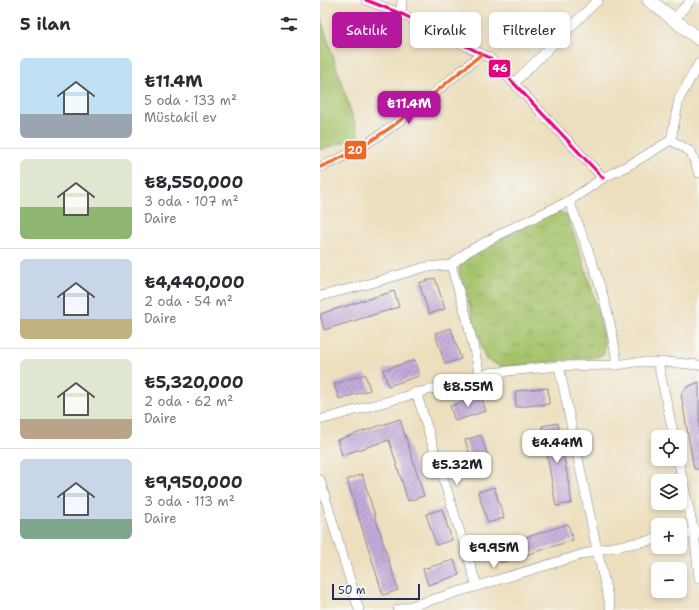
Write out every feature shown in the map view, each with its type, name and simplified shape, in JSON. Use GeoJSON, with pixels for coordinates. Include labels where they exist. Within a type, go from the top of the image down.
{"type":"FeatureCollection","features":[{"type":"Feature","properties":{"kind":"street"},"geometry":{"type":"LineString","coordinates":[[366,0],[396,12]]}},
{"type":"Feature","properties":{"kind":"street"},"geometry":{"type":"LineString","coordinates":[[401,12],[402,0]]}},
{"type":"Feature","properties":{"kind":"street"},"geometry":{"type":"LineString","coordinates":[[514,83],[598,0]]}},
{"type":"Feature","properties":{"kind":"street"},"geometry":{"type":"LineString","coordinates":[[649,0],[699,39]]}},
{"type":"Feature","properties":{"kind":"street"},"geometry":{"type":"LineString","coordinates":[[673,20],[692,0]]}},
{"type":"Feature","properties":{"kind":"street"},"geometry":{"type":"LineString","coordinates":[[402,14],[490,58],[603,178]]}},
{"type":"Feature","properties":{"kind":"street"},"geometry":{"type":"LineString","coordinates":[[320,166],[342,158],[376,137],[482,54]]}},
{"type":"Feature","properties":{"kind":"street"},"geometry":{"type":"LineString","coordinates":[[320,296],[425,267],[451,266],[468,252],[508,230],[569,201],[603,178],[633,164],[671,140],[679,99],[699,63]]}},
{"type":"Feature","properties":{"kind":"street"},"geometry":{"type":"LineString","coordinates":[[671,140],[699,158]]}},
{"type":"Feature","properties":{"kind":"street"},"geometry":{"type":"LineString","coordinates":[[691,152],[699,173]]}},
{"type":"Feature","properties":{"kind":"street"},"geometry":{"type":"LineString","coordinates":[[569,201],[592,259],[614,335],[617,365]]}},
{"type":"Feature","properties":{"kind":"street"},"geometry":{"type":"LineString","coordinates":[[451,266],[466,315],[480,375]]}},
{"type":"Feature","properties":{"kind":"street"},"geometry":{"type":"LineString","coordinates":[[658,362],[673,430]]}},
{"type":"Feature","properties":{"kind":"street"},"geometry":{"type":"LineString","coordinates":[[320,420],[480,375],[559,366],[617,365],[658,362],[699,365]]}},
{"type":"Feature","properties":{"kind":"street"},"geometry":{"type":"LineString","coordinates":[[559,366],[597,550],[612,610]]}},
{"type":"Feature","properties":{"kind":"street"},"geometry":{"type":"LineString","coordinates":[[416,392],[477,586]]}},
{"type":"Feature","properties":{"kind":"street"},"geometry":{"type":"LineString","coordinates":[[680,466],[696,532],[699,578]]}},
{"type":"Feature","properties":{"kind":"street"},"geometry":{"type":"LineString","coordinates":[[320,480],[359,610]]}},
{"type":"Feature","properties":{"kind":"street"},"geometry":{"type":"LineString","coordinates":[[398,610],[597,550],[651,540]]}},
{"type":"Feature","properties":{"kind":"green space"},"geometry":{"type":"Polygon","coordinates":[[[320,16],[359,137],[320,150],[320,16]]]}},
{"type":"Feature","properties":{"kind":"green space"},"geometry":{"type":"Polygon","coordinates":[[[554,210],[567,215],[597,307],[602,327],[604,354],[596,357],[504,367],[486,360],[459,271],[461,261],[554,210]]]}},
{"type":"Feature","properties":{"kind":"building"},"geometry":{"type":"Polygon","coordinates":[[[435,278],[445,309],[429,314],[419,283],[435,278]]]}},
{"type":"Feature","properties":{"kind":"building"},"geometry":{"type":"Polygon","coordinates":[[[394,291],[399,307],[324,330],[320,314],[394,291]]]}},
{"type":"Feature","properties":{"kind":"building"},"geometry":{"type":"Polygon","coordinates":[[[451,328],[461,359],[445,364],[435,333],[451,328]]]}},
{"type":"Feature","properties":{"kind":"building"},"geometry":{"type":"Polygon","coordinates":[[[415,360],[419,376],[388,386],[383,370],[415,360]]]}},
{"type":"Feature","properties":{"kind":"building"},"geometry":{"type":"Polygon","coordinates":[[[365,374],[370,390],[339,399],[334,384],[365,374]]]}},
{"type":"Feature","properties":{"kind":"building"},"geometry":{"type":"Polygon","coordinates":[[[699,382],[699,469],[694,469],[681,394],[687,387],[699,382]]]}},
{"type":"Feature","properties":{"kind":"building"},"geometry":{"type":"Polygon","coordinates":[[[548,388],[549,404],[516,407],[515,391],[548,388]]]}},
{"type":"Feature","properties":{"kind":"building"},"geometry":{"type":"Polygon","coordinates":[[[481,396],[486,411],[455,421],[450,406],[481,396]]]}},
{"type":"Feature","properties":{"kind":"building"},"geometry":{"type":"Polygon","coordinates":[[[400,419],[424,496],[408,501],[389,440],[342,455],[337,440],[400,419]]]}},
{"type":"Feature","properties":{"kind":"building"},"geometry":{"type":"Polygon","coordinates":[[[558,423],[572,503],[556,506],[542,426],[558,423]]]}},
{"type":"Feature","properties":{"kind":"building"},"geometry":{"type":"Polygon","coordinates":[[[481,435],[491,466],[475,471],[465,440],[481,435]]]}},
{"type":"Feature","properties":{"kind":"building"},"geometry":{"type":"Polygon","coordinates":[[[362,474],[398,590],[383,595],[347,480],[362,474]]]}},
{"type":"Feature","properties":{"kind":"building"},"geometry":{"type":"Polygon","coordinates":[[[494,487],[504,518],[488,523],[478,492],[494,487]]]}},
{"type":"Feature","properties":{"kind":"building"},"geometry":{"type":"Polygon","coordinates":[[[442,509],[452,540],[436,545],[426,514],[442,509]]]}},
{"type":"Feature","properties":{"kind":"building"},"geometry":{"type":"Polygon","coordinates":[[[568,524],[573,540],[501,563],[496,547],[568,524]]]}},
{"type":"Feature","properties":{"kind":"building"},"geometry":{"type":"Polygon","coordinates":[[[454,560],[459,575],[428,585],[423,569],[454,560]]]}},
{"type":"Feature","properties":{"kind":"transit line","name":"46"},"geometry":{"type":"LineString","coordinates":[[366,0],[404,15],[490,58],[603,178]]}},
{"type":"Feature","properties":{"kind":"transit line","name":"20"},"geometry":{"type":"LineString","coordinates":[[320,167],[342,157],[385,132],[482,54]]}}]}
